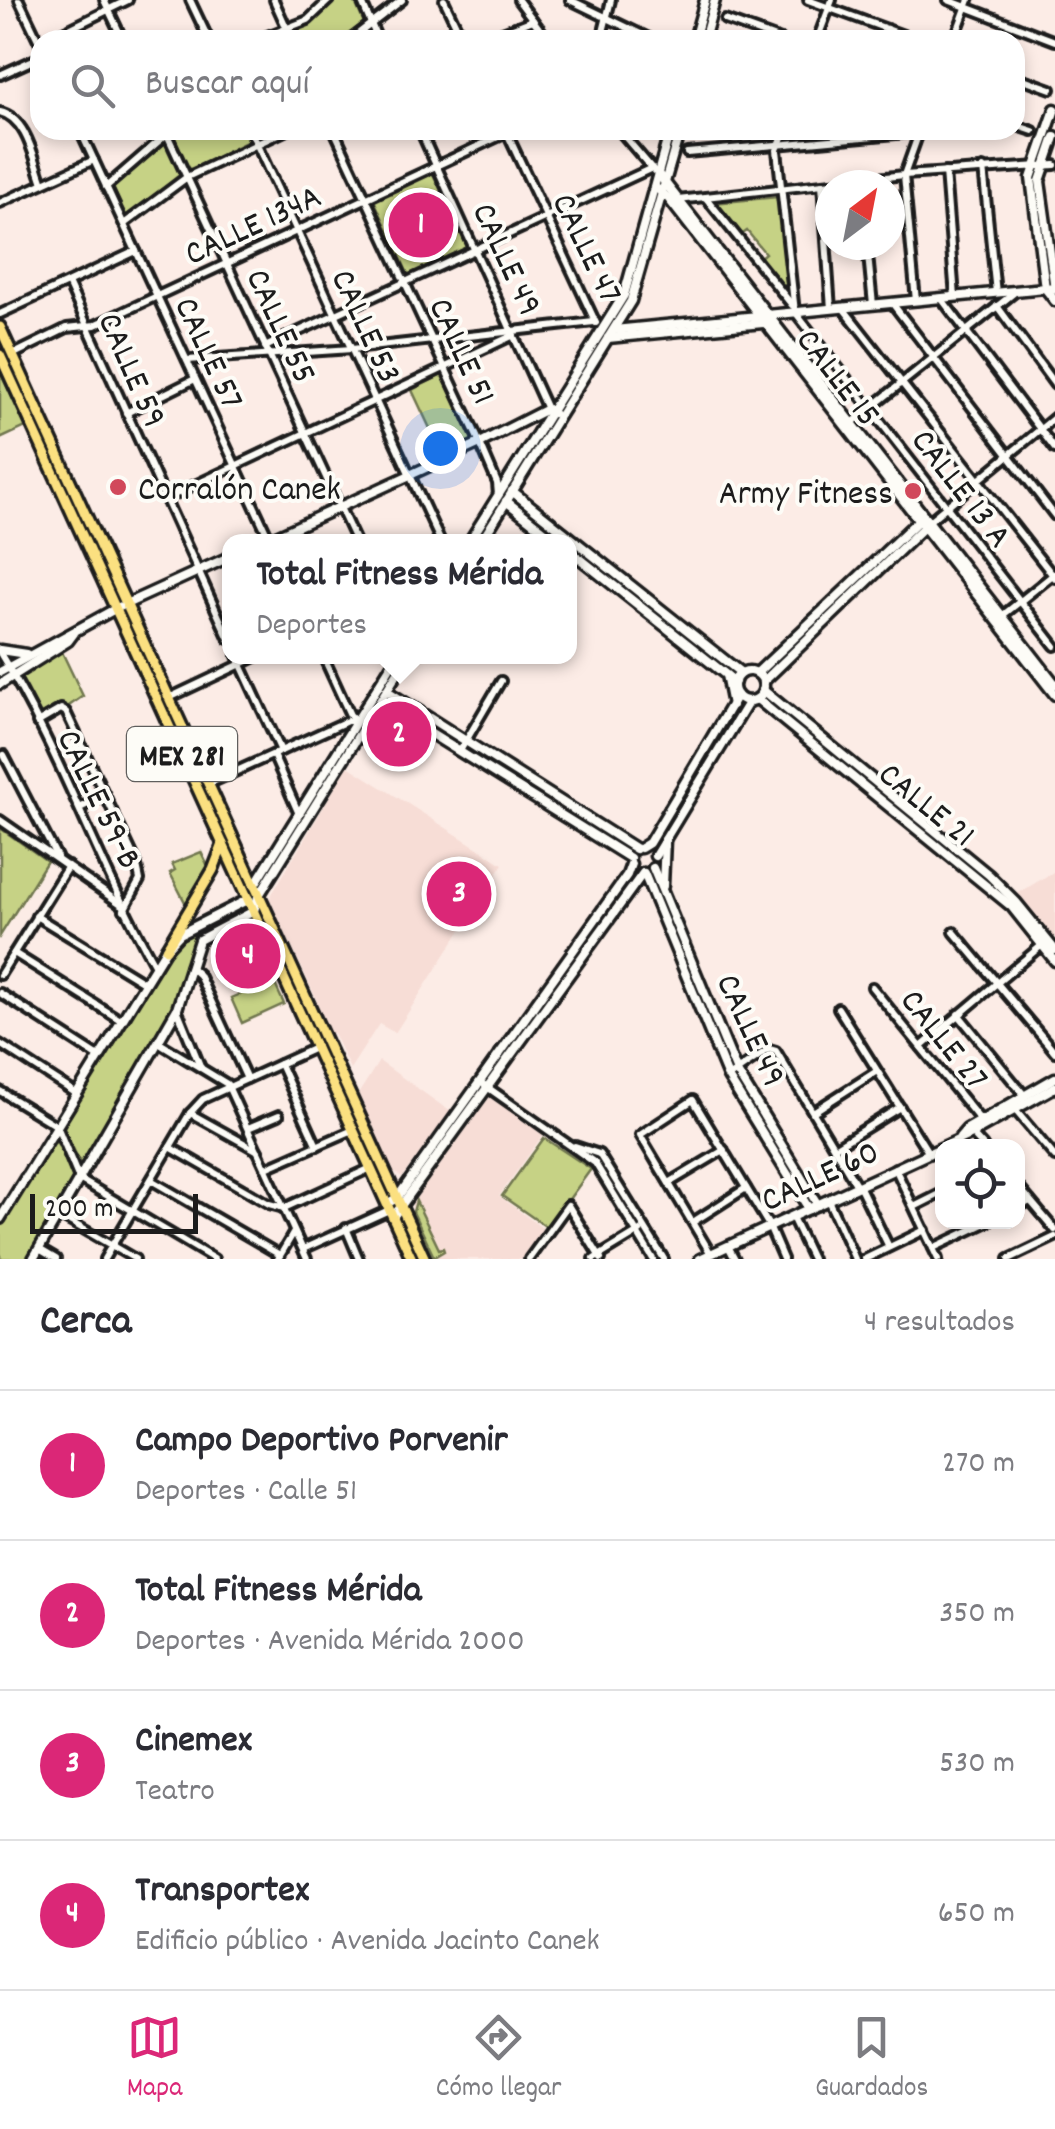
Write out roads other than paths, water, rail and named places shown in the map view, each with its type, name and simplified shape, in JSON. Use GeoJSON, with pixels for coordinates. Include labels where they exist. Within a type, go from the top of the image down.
{"type":"FeatureCollection","features":[{"type":"Feature","properties":{"kind":"main road","name":"MEX 281"},"geometry":{"type":"LineString","coordinates":[[0,327],[223,844],[253,894],[254,911],[387,1176],[412,1259]]}},
{"type":"Feature","properties":{"kind":"main road","name":"MEX 281"},"geometry":{"type":"LineString","coordinates":[[0,356],[108,579]]}},
{"type":"Feature","properties":{"kind":"main road","name":"MEX 281"},"geometry":{"type":"LineString","coordinates":[[141,654],[168,699],[207,785],[372,1168],[425,1259]]}},
{"type":"Feature","properties":{"kind":"main road"},"geometry":{"type":"LineString","coordinates":[[166,949],[213,870],[223,844]]}},
{"type":"Feature","properties":{"kind":"street"},"geometry":{"type":"LineString","coordinates":[[20,0],[34,30]]}},
{"type":"Feature","properties":{"kind":"street"},"geometry":{"type":"LineString","coordinates":[[104,0],[118,30]]}},
{"type":"Feature","properties":{"kind":"street"},"geometry":{"type":"LineString","coordinates":[[67,30],[128,0]]}},
{"type":"Feature","properties":{"kind":"street"},"geometry":{"type":"LineString","coordinates":[[190,0],[204,30]]}},
{"type":"Feature","properties":{"kind":"street"},"geometry":{"type":"LineString","coordinates":[[274,0],[288,30]]}},
{"type":"Feature","properties":{"kind":"street"},"geometry":{"type":"LineString","coordinates":[[278,30],[308,20],[329,0]]}},
{"type":"Feature","properties":{"kind":"street"},"geometry":{"type":"LineString","coordinates":[[361,0],[374,30]]}},
{"type":"Feature","properties":{"kind":"street"},"geometry":{"type":"LineString","coordinates":[[363,30],[402,0]]}},
{"type":"Feature","properties":{"kind":"street"},"geometry":{"type":"LineString","coordinates":[[444,0],[458,30]]}},
{"type":"Feature","properties":{"kind":"street"},"geometry":{"type":"LineString","coordinates":[[518,0],[540,30]]}},
{"type":"Feature","properties":{"kind":"street"},"geometry":{"type":"LineString","coordinates":[[570,0],[631,30]]}},
{"type":"Feature","properties":{"kind":"street"},"geometry":{"type":"LineString","coordinates":[[604,30],[610,0]]}},
{"type":"Feature","properties":{"kind":"street"},"geometry":{"type":"LineString","coordinates":[[697,30],[705,0]]}},
{"type":"Feature","properties":{"kind":"street"},"geometry":{"type":"LineString","coordinates":[[707,30],[715,0]]}},
{"type":"Feature","properties":{"kind":"street"},"geometry":{"type":"LineString","coordinates":[[808,0],[830,4],[893,30]]}},
{"type":"Feature","properties":{"kind":"street"},"geometry":{"type":"LineString","coordinates":[[948,0],[968,3],[1055,41]]}},
{"type":"Feature","properties":{"kind":"street"},"geometry":{"type":"LineString","coordinates":[[958,30],[968,3]]}},
{"type":"Feature","properties":{"kind":"street"},"geometry":{"type":"LineString","coordinates":[[821,30],[830,4]]}},
{"type":"Feature","properties":{"kind":"street"},"geometry":{"type":"LineString","coordinates":[[508,30],[533,20]]}},
{"type":"Feature","properties":{"kind":"street"},"geometry":{"type":"LineString","coordinates":[[725,20],[754,30]]}},
{"type":"Feature","properties":{"kind":"street"},"geometry":{"type":"LineString","coordinates":[[0,75],[30,62]]}},
{"type":"Feature","properties":{"kind":"street"},"geometry":{"type":"LineString","coordinates":[[1025,80],[1051,90]]}},
{"type":"Feature","properties":{"kind":"street"},"geometry":{"type":"LineString","coordinates":[[1055,109],[1031,178],[1055,301]]}},
{"type":"Feature","properties":{"kind":"street"},"geometry":{"type":"LineString","coordinates":[[0,112],[10,114],[20,123],[43,183]]}},
{"type":"Feature","properties":{"kind":"street"},"geometry":{"type":"LineString","coordinates":[[0,120],[10,114]]}},
{"type":"Feature","properties":{"kind":"street"},"geometry":{"type":"LineString","coordinates":[[1025,129],[1032,132]]}},
{"type":"Feature","properties":{"kind":"street"},"geometry":{"type":"LineString","coordinates":[[1052,288],[1040,181],[1050,165],[1055,137]]}},
{"type":"Feature","properties":{"kind":"street","name":"CALLE 57"},"geometry":{"type":"LineString","coordinates":[[85,140],[264,534]]}},
{"type":"Feature","properties":{"kind":"street"},"geometry":{"type":"LineString","coordinates":[[106,186],[157,140]]}},
{"type":"Feature","properties":{"kind":"street","name":"CALLE 55"},"geometry":{"type":"LineString","coordinates":[[170,140],[352,534]]}},
{"type":"Feature","properties":{"kind":"street","name":"CALLE 53"},"geometry":{"type":"LineString","coordinates":[[254,140],[437,534]]}},
{"type":"Feature","properties":{"kind":"street"},"geometry":{"type":"LineString","coordinates":[[124,224],[186,177],[265,140]]}},
{"type":"Feature","properties":{"kind":"street","name":"CALLE 51"},"geometry":{"type":"LineString","coordinates":[[339,140],[480,444],[505,486]]}},
{"type":"Feature","properties":{"kind":"street","name":"CALLE 49"},"geometry":{"type":"LineString","coordinates":[[425,140],[552,412]]}},
{"type":"Feature","properties":{"kind":"street","name":"CALLE 134A"},"geometry":{"type":"LineString","coordinates":[[12,355],[67,328],[95,324],[489,140]]}},
{"type":"Feature","properties":{"kind":"street","name":"CALLE 47"},"geometry":{"type":"LineString","coordinates":[[512,140],[594,322],[609,332]]}},
{"type":"Feature","properties":{"kind":"street"},"geometry":{"type":"LineString","coordinates":[[485,534],[505,486],[631,301],[661,188],[655,172],[628,140]]}},
{"type":"Feature","properties":{"kind":"street"},"geometry":{"type":"LineString","coordinates":[[266,347],[546,217],[655,172],[666,140]]}},
{"type":"Feature","properties":{"kind":"street"},"geometry":{"type":"LineString","coordinates":[[609,332],[677,140]]}},
{"type":"Feature","properties":{"kind":"street"},"geometry":{"type":"LineString","coordinates":[[781,140],[781,188],[794,310]]}},
{"type":"Feature","properties":{"kind":"street"},"geometry":{"type":"LineString","coordinates":[[688,152],[842,140]]}},
{"type":"Feature","properties":{"kind":"street"},"geometry":{"type":"LineString","coordinates":[[905,172],[917,140]]}},
{"type":"Feature","properties":{"kind":"street"},"geometry":{"type":"LineString","coordinates":[[0,203],[94,160]]}},
{"type":"Feature","properties":{"kind":"street"},"geometry":{"type":"LineString","coordinates":[[905,175],[1050,165]]}},
{"type":"Feature","properties":{"kind":"street"},"geometry":{"type":"LineString","coordinates":[[983,168],[996,293]]}},
{"type":"Feature","properties":{"kind":"street"},"geometry":{"type":"LineString","coordinates":[[945,172],[954,297]]}},
{"type":"Feature","properties":{"kind":"street"},"geometry":{"type":"LineString","coordinates":[[678,200],[815,185]]}},
{"type":"Feature","properties":{"kind":"street"},"geometry":{"type":"LineString","coordinates":[[905,186],[916,301]]}},
{"type":"Feature","properties":{"kind":"street","name":"CALLE 15"},"geometry":{"type":"LineString","coordinates":[[661,188],[678,200],[765,318],[1055,684]]}},
{"type":"Feature","properties":{"kind":"street","name":"CALLE 15"},"geometry":{"type":"LineString","coordinates":[[661,188],[852,423],[1055,695]]}},
{"type":"Feature","properties":{"kind":"street","name":"CALLE 13 A"},"geometry":{"type":"LineString","coordinates":[[705,197],[1055,646]]}},
{"type":"Feature","properties":{"kind":"street"},"geometry":{"type":"LineString","coordinates":[[656,215],[664,209],[678,212]]}},
{"type":"Feature","properties":{"kind":"street"},"geometry":{"type":"LineString","coordinates":[[0,314],[136,251]]}},
{"type":"Feature","properties":{"kind":"street"},"geometry":{"type":"LineString","coordinates":[[827,260],[831,309]]}},
{"type":"Feature","properties":{"kind":"street"},"geometry":{"type":"LineString","coordinates":[[868,260],[873,305]]}},
{"type":"Feature","properties":{"kind":"street","name":"CALLE 59"},"geometry":{"type":"LineString","coordinates":[[68,282],[222,624]]}},
{"type":"Feature","properties":{"kind":"street"},"geometry":{"type":"LineString","coordinates":[[609,332],[765,318],[794,310],[1052,288]]}},
{"type":"Feature","properties":{"kind":"street"},"geometry":{"type":"LineString","coordinates":[[852,423],[1016,291]]}},
{"type":"Feature","properties":{"kind":"street"},"geometry":{"type":"LineString","coordinates":[[941,298],[1055,449]]}},
{"type":"Feature","properties":{"kind":"street"},"geometry":{"type":"LineString","coordinates":[[892,303],[1055,516]]}},
{"type":"Feature","properties":{"kind":"street"},"geometry":{"type":"LineString","coordinates":[[996,306],[1055,385]]}},
{"type":"Feature","properties":{"kind":"street"},"geometry":{"type":"LineString","coordinates":[[843,308],[1054,575],[1002,616]]}},
{"type":"Feature","properties":{"kind":"street"},"geometry":{"type":"LineString","coordinates":[[187,360],[514,334],[594,322]]}},
{"type":"Feature","properties":{"kind":"street"},"geometry":{"type":"LineString","coordinates":[[165,499],[514,334]]}},
{"type":"Feature","properties":{"kind":"street"},"geometry":{"type":"LineString","coordinates":[[126,413],[195,379]]}},
{"type":"Feature","properties":{"kind":"street"},"geometry":{"type":"LineString","coordinates":[[280,534],[552,412]]}},
{"type":"Feature","properties":{"kind":"street"},"geometry":{"type":"LineString","coordinates":[[577,543],[738,670],[761,669],[838,595],[1055,417]]}},
{"type":"Feature","properties":{"kind":"street"},"geometry":{"type":"LineString","coordinates":[[505,486],[565,534]]}},
{"type":"Feature","properties":{"kind":"street"},"geometry":{"type":"LineString","coordinates":[[476,534],[503,498]]}},
{"type":"Feature","properties":{"kind":"street"},"geometry":{"type":"LineString","coordinates":[[503,498],[548,534]]}},
{"type":"Feature","properties":{"kind":"street"},"geometry":{"type":"LineString","coordinates":[[737,707],[766,690],[771,674],[926,520]]}},
{"type":"Feature","properties":{"kind":"street"},"geometry":{"type":"LineString","coordinates":[[577,556],[735,682]]}},
{"type":"Feature","properties":{"kind":"street"},"geometry":{"type":"LineString","coordinates":[[0,684],[7,672],[30,654],[222,560]]}},
{"type":"Feature","properties":{"kind":"street"},"geometry":{"type":"LineString","coordinates":[[622,592],[628,584]]}},
{"type":"Feature","properties":{"kind":"street"},"geometry":{"type":"LineString","coordinates":[[838,595],[845,604]]}},
{"type":"Feature","properties":{"kind":"street"},"geometry":{"type":"LineString","coordinates":[[7,672],[68,641],[74,633]]}},
{"type":"Feature","properties":{"kind":"street"},"geometry":{"type":"LineString","coordinates":[[0,652],[30,654]]}},
{"type":"Feature","properties":{"kind":"street","name":"CALLE 59-B"},"geometry":{"type":"LineString","coordinates":[[0,652],[79,808],[122,907],[156,966]]}},
{"type":"Feature","properties":{"kind":"street"},"geometry":{"type":"LineString","coordinates":[[168,699],[233,664]]}},
{"type":"Feature","properties":{"kind":"street"},"geometry":{"type":"LineString","coordinates":[[240,664],[299,814]]}},
{"type":"Feature","properties":{"kind":"street"},"geometry":{"type":"LineString","coordinates":[[328,664],[350,714],[361,723]]}},
{"type":"Feature","properties":{"kind":"street"},"geometry":{"type":"LineString","coordinates":[[0,1218],[166,949],[180,934],[253,894],[361,723],[393,664]]}},
{"type":"Feature","properties":{"kind":"street"},"geometry":{"type":"LineString","coordinates":[[253,894],[299,814],[403,664]]}},
{"type":"Feature","properties":{"kind":"street"},"geometry":{"type":"LineString","coordinates":[[761,669],[766,690]]}},
{"type":"Feature","properties":{"kind":"street"},"geometry":{"type":"LineString","coordinates":[[563,974],[627,875],[631,853],[654,834],[737,707],[738,670]]}},
{"type":"Feature","properties":{"kind":"street"},"geometry":{"type":"LineString","coordinates":[[766,690],[771,674]]}},
{"type":"Feature","properties":{"kind":"street"},"geometry":{"type":"LineString","coordinates":[[726,675],[737,707]]}},
{"type":"Feature","properties":{"kind":"street"},"geometry":{"type":"LineString","coordinates":[[460,751],[501,682]]}},
{"type":"Feature","properties":{"kind":"street","name":"CALLE 21"},"geometry":{"type":"LineString","coordinates":[[766,690],[1012,906],[1055,950]]}},
{"type":"Feature","properties":{"kind":"street"},"geometry":{"type":"LineString","coordinates":[[387,691],[631,853],[647,871]]}},
{"type":"Feature","properties":{"kind":"street"},"geometry":{"type":"LineString","coordinates":[[737,695],[753,700]]}},
{"type":"Feature","properties":{"kind":"street","name":"CALLE 21"},"geometry":{"type":"LineString","coordinates":[[753,700],[769,708],[850,776],[934,837]]}},
{"type":"Feature","properties":{"kind":"street"},"geometry":{"type":"LineString","coordinates":[[380,702],[631,853],[648,848],[655,856]]}},
{"type":"Feature","properties":{"kind":"street"},"geometry":{"type":"LineString","coordinates":[[737,707],[769,708]]}},
{"type":"Feature","properties":{"kind":"street"},"geometry":{"type":"LineString","coordinates":[[0,820],[122,907],[140,880],[136,861],[66,712],[62,709],[37,723]]}},
{"type":"Feature","properties":{"kind":"street"},"geometry":{"type":"LineString","coordinates":[[207,785],[346,721],[361,723]]}},
{"type":"Feature","properties":{"kind":"street"},"geometry":{"type":"LineString","coordinates":[[4,755],[57,858]]}},
{"type":"Feature","properties":{"kind":"street"},"geometry":{"type":"LineString","coordinates":[[850,776],[858,768]]}},
{"type":"Feature","properties":{"kind":"street"},"geometry":{"type":"LineString","coordinates":[[302,1249],[394,1207],[563,974],[647,871],[696,774]]}},
{"type":"Feature","properties":{"kind":"street"},"geometry":{"type":"LineString","coordinates":[[79,808],[105,795]]}},
{"type":"Feature","properties":{"kind":"street"},"geometry":{"type":"LineString","coordinates":[[631,853],[654,834]]}},
{"type":"Feature","properties":{"kind":"street"},"geometry":{"type":"LineString","coordinates":[[630,889],[658,893],[665,836]]}},
{"type":"Feature","properties":{"kind":"street"},"geometry":{"type":"LineString","coordinates":[[0,975],[68,866]]}},
{"type":"Feature","properties":{"kind":"street","name":"CALLE 49"},"geometry":{"type":"LineString","coordinates":[[647,871],[733,1074],[814,1206]]}},
{"type":"Feature","properties":{"kind":"street"},"geometry":{"type":"LineString","coordinates":[[33,1259],[177,1009],[199,940],[254,911]]}},
{"type":"Feature","properties":{"kind":"street"},"geometry":{"type":"LineString","coordinates":[[36,916],[145,984]]}},
{"type":"Feature","properties":{"kind":"street"},"geometry":{"type":"LineString","coordinates":[[954,932],[1055,1052]]}},
{"type":"Feature","properties":{"kind":"street"},"geometry":{"type":"LineString","coordinates":[[921,1047],[1045,942]]}},
{"type":"Feature","properties":{"kind":"street","name":"CALLE 21"},"geometry":{"type":"LineString","coordinates":[[1045,942],[1055,960]]}},
{"type":"Feature","properties":{"kind":"street"},"geometry":{"type":"LineString","coordinates":[[14,952],[122,1020]]}},
{"type":"Feature","properties":{"kind":"street"},"geometry":{"type":"LineString","coordinates":[[190,967],[199,975],[246,1079]]}},
{"type":"Feature","properties":{"kind":"street","name":"CALLE 27"},"geometry":{"type":"LineString","coordinates":[[872,987],[981,1120]]}},
{"type":"Feature","properties":{"kind":"street"},"geometry":{"type":"LineString","coordinates":[[0,993],[100,1057]]}},
{"type":"Feature","properties":{"kind":"street"},"geometry":{"type":"LineString","coordinates":[[838,1008],[928,1152]]}},
{"type":"Feature","properties":{"kind":"street"},"geometry":{"type":"LineString","coordinates":[[177,1009],[201,1068]]}},
{"type":"Feature","properties":{"kind":"street"},"geometry":{"type":"LineString","coordinates":[[958,1014],[1024,1096]]}},
{"type":"Feature","properties":{"kind":"street"},"geometry":{"type":"LineString","coordinates":[[158,1042],[228,1087],[307,1259]]}},
{"type":"Feature","properties":{"kind":"street"},"geometry":{"type":"LineString","coordinates":[[0,1044],[77,1094]]}},
{"type":"Feature","properties":{"kind":"street"},"geometry":{"type":"LineString","coordinates":[[104,1259],[190,1112],[203,1099],[321,1045]]}},
{"type":"Feature","properties":{"kind":"street"},"geometry":{"type":"LineString","coordinates":[[733,1074],[770,1049],[776,1051],[858,1186],[889,1247]]}},
{"type":"Feature","properties":{"kind":"street"},"geometry":{"type":"LineString","coordinates":[[280,1064],[317,1146]]}},
{"type":"Feature","properties":{"kind":"street"},"geometry":{"type":"LineString","coordinates":[[812,1112],[878,1071]]}},
{"type":"Feature","properties":{"kind":"street"},"geometry":{"type":"LineString","coordinates":[[484,1084],[565,1142],[599,1154],[653,1259]]}},
{"type":"Feature","properties":{"kind":"street"},"geometry":{"type":"LineString","coordinates":[[394,1207],[412,1176],[484,1084]]}},
{"type":"Feature","properties":{"kind":"street","name":"CALLE 60"},"geometry":{"type":"LineString","coordinates":[[966,1133],[1024,1096],[1054,1086]]}},
{"type":"Feature","properties":{"kind":"street","name":"CALLE 60"},"geometry":{"type":"LineString","coordinates":[[700,1259],[1015,1110],[1054,1086]]}},
{"type":"Feature","properties":{"kind":"street"},"geometry":{"type":"LineString","coordinates":[[0,1091],[57,1126],[79,1179],[214,1259]]}},
{"type":"Feature","properties":{"kind":"street"},"geometry":{"type":"LineString","coordinates":[[711,1254],[640,1135],[693,1100],[769,1228],[783,1259]]}},
{"type":"Feature","properties":{"kind":"street"},"geometry":{"type":"LineString","coordinates":[[834,1148],[900,1108]]}},
{"type":"Feature","properties":{"kind":"street"},"geometry":{"type":"LineString","coordinates":[[1015,1110],[1055,1157]]}},
{"type":"Feature","properties":{"kind":"street"},"geometry":{"type":"LineString","coordinates":[[190,1112],[258,1151]]}},
{"type":"Feature","properties":{"kind":"street"},"geometry":{"type":"LineString","coordinates":[[247,1128],[279,1115]]}},
{"type":"Feature","properties":{"kind":"street"},"geometry":{"type":"LineString","coordinates":[[266,1168],[354,1129]]}},
{"type":"Feature","properties":{"kind":"street"},"geometry":{"type":"LineString","coordinates":[[966,1133],[973,1139]]}},
{"type":"Feature","properties":{"kind":"street"},"geometry":{"type":"LineString","coordinates":[[170,1147],[269,1204],[284,1208],[372,1168]]}},
{"type":"Feature","properties":{"kind":"street"},"geometry":{"type":"LineString","coordinates":[[668,1183],[724,1150]]}},
{"type":"Feature","properties":{"kind":"street"},"geometry":{"type":"LineString","coordinates":[[895,1168],[938,1259]]}},
{"type":"Feature","properties":{"kind":"street"},"geometry":{"type":"LineString","coordinates":[[387,1176],[400,1181],[412,1176]]}},
{"type":"Feature","properties":{"kind":"street"},"geometry":{"type":"LineString","coordinates":[[151,1180],[279,1257],[294,1231]]}},
{"type":"Feature","properties":{"kind":"street"},"geometry":{"type":"LineString","coordinates":[[692,1222],[746,1188]]}},
{"type":"Feature","properties":{"kind":"street"},"geometry":{"type":"LineString","coordinates":[[1010,1259],[1055,1234],[1025,1195]]}},
{"type":"Feature","properties":{"kind":"street"},"geometry":{"type":"LineString","coordinates":[[914,1207],[935,1196]]}},
{"type":"Feature","properties":{"kind":"street"},"geometry":{"type":"LineString","coordinates":[[828,1200],[854,1259]]}},
{"type":"Feature","properties":{"kind":"street"},"geometry":{"type":"LineString","coordinates":[[1025,1204],[1030,1201]]}},
{"type":"Feature","properties":{"kind":"street"},"geometry":{"type":"LineString","coordinates":[[529,1259],[568,1204],[598,1258],[641,1230]]}},
{"type":"Feature","properties":{"kind":"street"},"geometry":{"type":"LineString","coordinates":[[59,1215],[135,1259]]}},
{"type":"Feature","properties":{"kind":"street"},"geometry":{"type":"LineString","coordinates":[[792,1217],[812,1259]]}},
{"type":"Feature","properties":{"kind":"street"},"geometry":{"type":"LineString","coordinates":[[346,1228],[359,1259]]}},
{"type":"Feature","properties":{"kind":"street"},"geometry":{"type":"LineString","coordinates":[[933,1248],[973,1229]]}},
{"type":"Feature","properties":{"kind":"street"},"geometry":{"type":"LineString","coordinates":[[641,1230],[664,1259]]}},
{"type":"Feature","properties":{"kind":"street"},"geometry":{"type":"LineString","coordinates":[[865,1259],[924,1230]]}},
{"type":"Feature","properties":{"kind":"street"},"geometry":{"type":"LineString","coordinates":[[728,1246],[735,1259]]}},
{"type":"Feature","properties":{"kind":"street"},"geometry":{"type":"LineString","coordinates":[[39,1249],[56,1259]]}},
{"type":"Feature","properties":{"kind":"street"},"geometry":{"type":"LineString","coordinates":[[1028,1250],[1032,1259]]}},
{"type":"Feature","properties":{"kind":"place","name":"Campo Deportivo Porvenir"},"geometry":{"type":"Point","coordinates":[421,225]}},
{"type":"Feature","properties":{"kind":"place","name":"Corralón Canek"},"geometry":{"type":"Point","coordinates":[118,487]}},
{"type":"Feature","properties":{"kind":"place","name":"Army Fitness"},"geometry":{"type":"Point","coordinates":[913,491]}},
{"type":"Feature","properties":{"kind":"place","name":"Total Fitness Mérida"},"geometry":{"type":"Point","coordinates":[399,734]}},
{"type":"Feature","properties":{"kind":"place","name":"Cinemex"},"geometry":{"type":"Point","coordinates":[459,894]}},
{"type":"Feature","properties":{"kind":"place","name":"Transportex"},"geometry":{"type":"Point","coordinates":[248,956]}}]}
